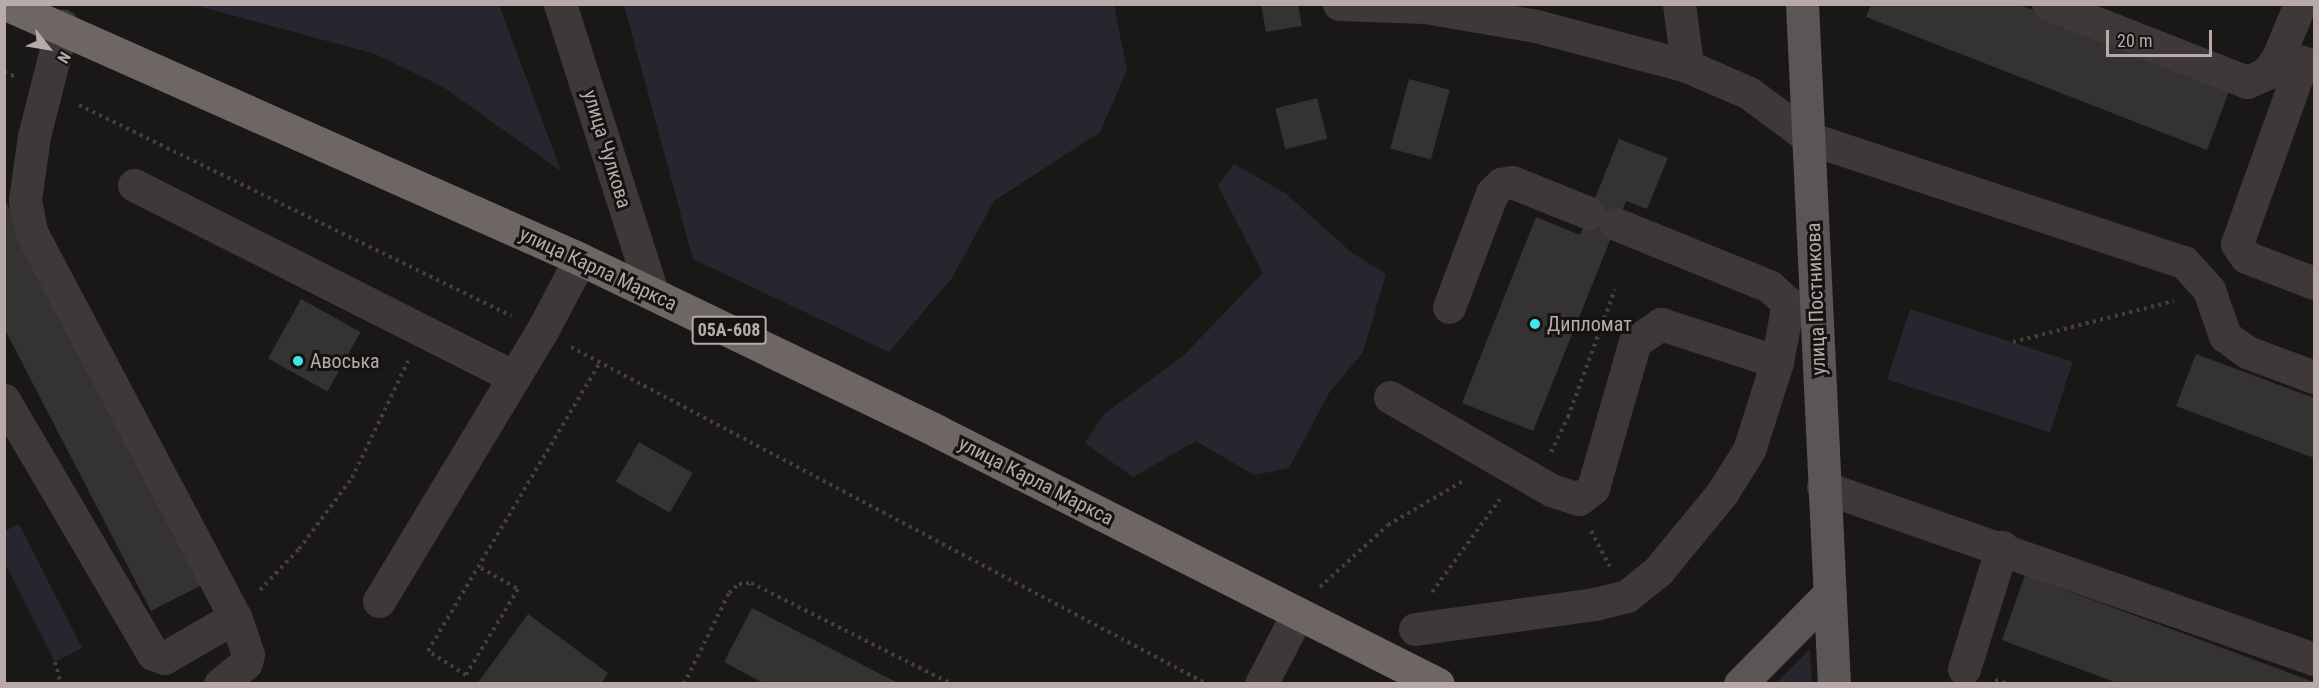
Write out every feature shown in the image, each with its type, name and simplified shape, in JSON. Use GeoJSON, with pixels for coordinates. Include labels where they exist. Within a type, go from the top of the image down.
{"type":"FeatureCollection","features":[{"type":"Feature","properties":{"kind":"highway","name":"улица Карла Маркса"},"geometry":{"type":"LineString","coordinates":[[6,4],[62,26],[652,293],[1438,684]]}},
{"type":"Feature","properties":{"kind":"main road","name":"улица Постникова"},"geometry":{"type":"LineString","coordinates":[[1802,4],[1812,139],[1802,309],[1823,487],[1834,684]]}},
{"type":"Feature","properties":{"kind":"main road"},"geometry":{"type":"LineString","coordinates":[[1740,684],[1829,594]]}},
{"type":"Feature","properties":{"kind":"street","name":"улица Чулкова"},"geometry":{"type":"LineString","coordinates":[[560,4],[652,293]]}},
{"type":"Feature","properties":{"kind":"street"},"geometry":{"type":"LineString","coordinates":[[1339,4],[1425,6],[1536,26],[1687,66],[1749,93],[1812,139],[2184,262],[2209,290],[2225,336],[2231,342],[2247,352],[2314,377]]}},
{"type":"Feature","properties":{"kind":"street"},"geometry":{"type":"LineString","coordinates":[[1679,4],[1687,66]]}},
{"type":"Feature","properties":{"kind":"street"},"geometry":{"type":"LineString","coordinates":[[2048,4],[2247,82],[2298,62]]}},
{"type":"Feature","properties":{"kind":"street"},"geometry":{"type":"LineString","coordinates":[[2300,4],[2298,62],[2237,244],[2246,257],[2314,283]]}},
{"type":"Feature","properties":{"kind":"street"},"geometry":{"type":"LineString","coordinates":[[62,26],[45,88],[25,200],[31,231],[235,617],[248,654],[250,673],[220,684]]}},
{"type":"Feature","properties":{"kind":"street"},"geometry":{"type":"LineString","coordinates":[[1415,629],[1595,604],[1639,588],[1659,571],[1722,493],[1749,450],[1777,362],[1802,309],[1769,286],[1512,182],[1501,184],[1492,193],[1449,307]]}},
{"type":"Feature","properties":{"kind":"street"},"geometry":{"type":"LineString","coordinates":[[134,185],[514,377]]}},
{"type":"Feature","properties":{"kind":"street"},"geometry":{"type":"LineString","coordinates":[[379,601],[542,331],[580,259]]}},
{"type":"Feature","properties":{"kind":"street"},"geometry":{"type":"LineString","coordinates":[[1390,396],[1551,490],[1579,499],[1593,488],[1635,342],[1661,324],[1777,362]]}},
{"type":"Feature","properties":{"kind":"street"},"geometry":{"type":"LineString","coordinates":[[4,400],[153,654],[164,658],[235,617]]}},
{"type":"Feature","properties":{"kind":"street"},"geometry":{"type":"LineString","coordinates":[[1823,487],[2002,547],[2314,659]]}},
{"type":"Feature","properties":{"kind":"street"},"geometry":{"type":"LineString","coordinates":[[1964,669],[2002,547]]}},
{"type":"Feature","properties":{"kind":"street"},"geometry":{"type":"LineString","coordinates":[[1261,684],[1298,613]]}},
{"type":"Feature","properties":{"kind":"path"},"geometry":{"type":"LineString","coordinates":[[45,88],[542,331],[1207,684]]}},
{"type":"Feature","properties":{"kind":"path"},"geometry":{"type":"LineString","coordinates":[[2013,342],[2209,290]]}},
{"type":"Feature","properties":{"kind":"path"},"geometry":{"type":"LineString","coordinates":[[235,617],[299,549],[352,478],[411,354]]}},
{"type":"Feature","properties":{"kind":"path"},"geometry":{"type":"LineString","coordinates":[[481,568],[518,589],[466,675],[428,651],[481,568],[600,362]]}},
{"type":"Feature","properties":{"kind":"path"},"geometry":{"type":"LineString","coordinates":[[1298,613],[1330,574],[1388,525],[1464,481],[1522,472]]}},
{"type":"Feature","properties":{"kind":"path"},"geometry":{"type":"LineString","coordinates":[[684,684],[729,593],[739,584],[751,583],[952,684]]}},
{"type":"Feature","properties":{"kind":"path"},"geometry":{"type":"LineString","coordinates":[[55,662],[61,684]]}},
{"type":"Feature","properties":{"kind":"shaded area"},"geometry":{"type":"Polygon","coordinates":[[[194,5],[499,5],[561,171],[443,87],[375,54],[194,5]]]}},
{"type":"Feature","properties":{"kind":"shaded area"},"geometry":{"type":"Polygon","coordinates":[[[624,5],[1114,5],[1127,70],[1100,132],[994,201],[952,278],[889,352],[693,259],[624,5]]]}},
{"type":"Feature","properties":{"kind":"shaded area"},"geometry":{"type":"Polygon","coordinates":[[[1234,164],[1285,193],[1351,252],[1386,274],[1363,352],[1329,393],[1289,468],[1254,475],[1196,441],[1133,477],[1085,443],[1104,414],[1184,355],[1263,273],[1218,186],[1234,164]]]}},
{"type":"Feature","properties":{"kind":"shaded area"},"geometry":{"type":"Polygon","coordinates":[[[1910,309],[2073,362],[2050,432],[1887,379],[1910,309]]]}},
{"type":"Feature","properties":{"kind":"shaded area"},"geometry":{"type":"Polygon","coordinates":[[[19,524],[82,648],[55,662],[5,563],[5,531],[19,524]]]}},
{"type":"Feature","properties":{"kind":"shaded area"},"geometry":{"type":"Polygon","coordinates":[[[1810,649],[1812,683],[1776,683],[1810,649]]]}},
{"type":"Feature","properties":{"kind":"building"},"geometry":{"type":"Polygon","coordinates":[[[1261,4],[1298,4],[1302,26],[1266,32],[1261,4]]]}},
{"type":"Feature","properties":{"kind":"building"},"geometry":{"type":"Polygon","coordinates":[[[1871,5],[2020,5],[2231,86],[2207,150],[1866,17],[1871,5]]]}},
{"type":"Feature","properties":{"kind":"building"},"geometry":{"type":"Polygon","coordinates":[[[1409,79],[1450,90],[1431,159],[1390,149],[1409,79]]]}},
{"type":"Feature","properties":{"kind":"building"},"geometry":{"type":"Polygon","coordinates":[[[1317,98],[1327,139],[1285,149],[1275,108],[1317,98]]]}},
{"type":"Feature","properties":{"kind":"building","name":"Дипломат"},"geometry":{"type":"Polygon","coordinates":[[[1619,139],[1668,158],[1647,209],[1626,201],[1533,431],[1462,403],[1536,217],[1580,235],[1619,139]]]}},
{"type":"Feature","properties":{"kind":"building"},"geometry":{"type":"Polygon","coordinates":[[[4,198],[204,584],[151,611],[4,328],[4,198]]]}},
{"type":"Feature","properties":{"kind":"building"},"geometry":{"type":"Polygon","coordinates":[[[301,299],[360,332],[328,391],[268,358],[301,299]]]}},
{"type":"Feature","properties":{"kind":"building"},"geometry":{"type":"Polygon","coordinates":[[[2196,354],[2314,398],[2314,458],[2176,406],[2196,354]]]}},
{"type":"Feature","properties":{"kind":"building"},"geometry":{"type":"Polygon","coordinates":[[[639,442],[693,473],[670,513],[616,482],[639,442]]]}},
{"type":"Feature","properties":{"kind":"building"},"geometry":{"type":"Polygon","coordinates":[[[2025,575],[2314,682],[2314,684],[2120,684],[2002,640],[2025,575]]]}},
{"type":"Feature","properties":{"kind":"building"},"geometry":{"type":"Polygon","coordinates":[[[752,608],[900,684],[765,684],[724,662],[752,608]]]}},
{"type":"Feature","properties":{"kind":"building"},"geometry":{"type":"Polygon","coordinates":[[[528,614],[608,673],[601,684],[477,684],[528,614]]]}},
{"type":"Feature","properties":{"kind":"place","name":"Дипломат"},"geometry":{"type":"Point","coordinates":[1535,324]}},
{"type":"Feature","properties":{"kind":"place","name":"Авоська"},"geometry":{"type":"Point","coordinates":[298,361]}}]}
